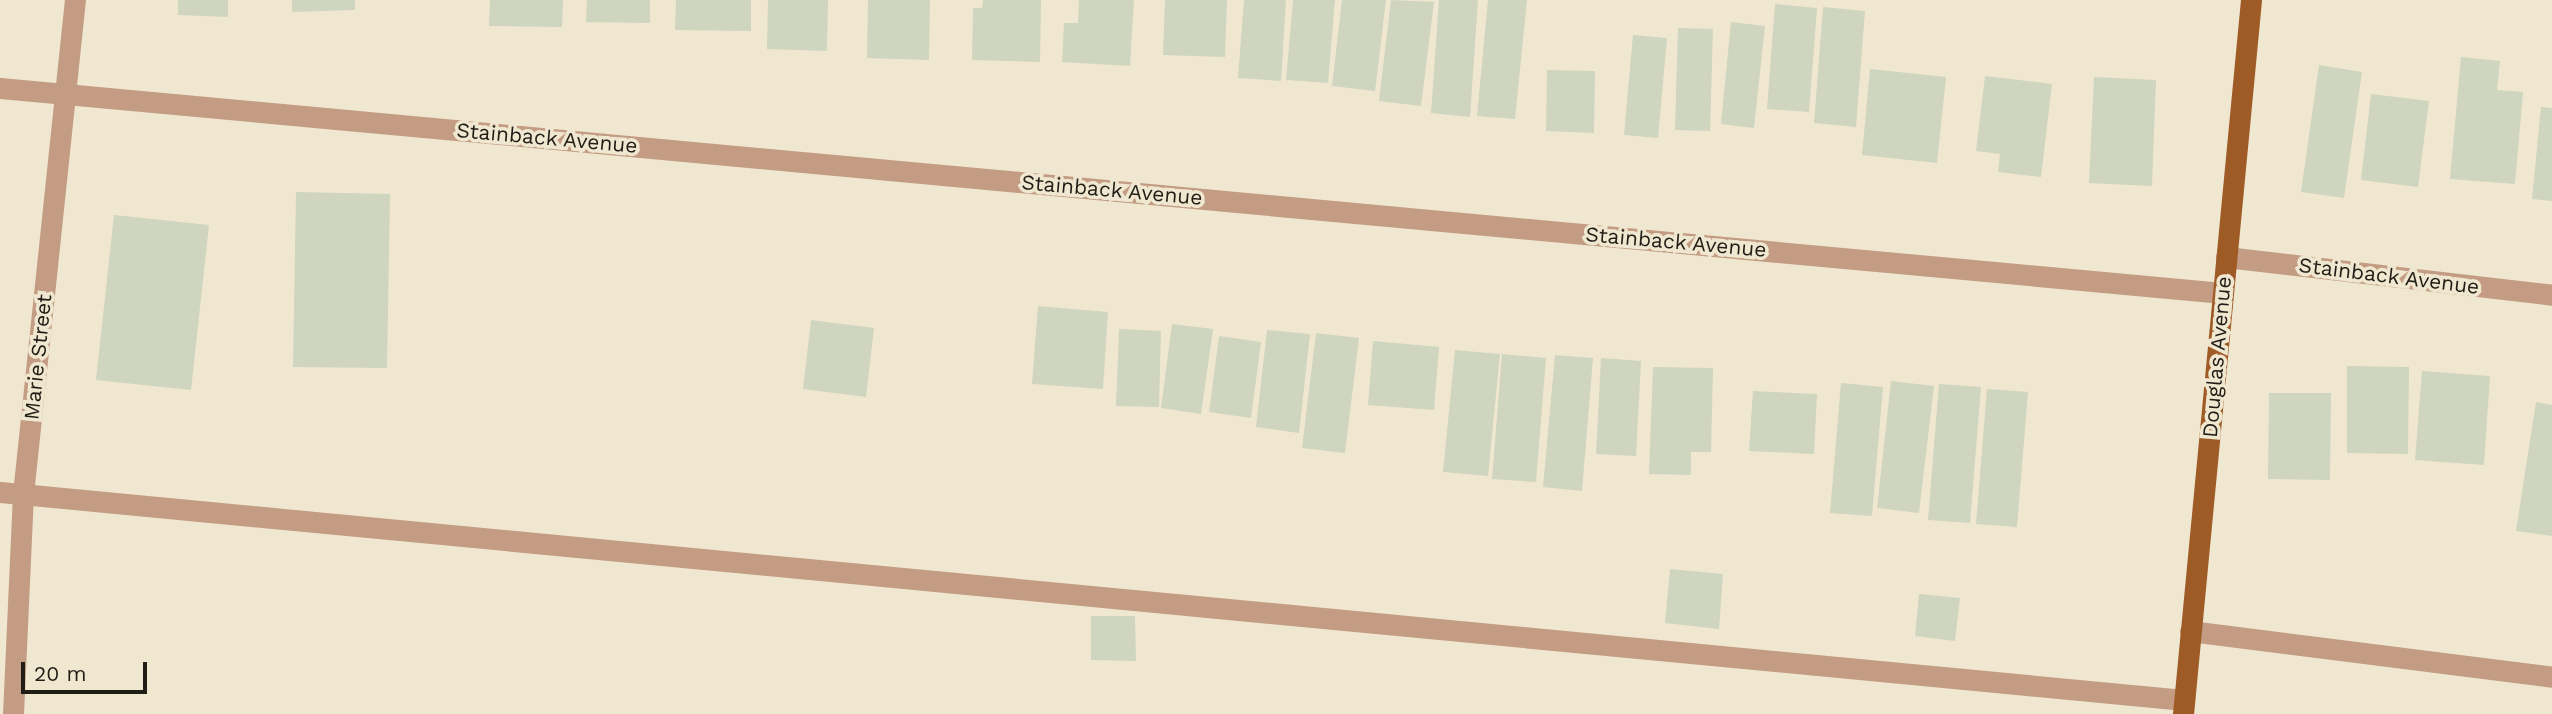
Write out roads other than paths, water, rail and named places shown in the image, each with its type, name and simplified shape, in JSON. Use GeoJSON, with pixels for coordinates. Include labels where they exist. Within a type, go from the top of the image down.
{"type":"FeatureCollection","features":[{"type":"Feature","properties":{"kind":"main road","name":"Douglas Avenue"},"geometry":{"type":"LineString","coordinates":[[2183,707],[2251,0]]}},
{"type":"Feature","properties":{"kind":"street","name":"Marie Street"},"geometry":{"type":"LineString","coordinates":[[13,714],[23,494],[75,0]]}},
{"type":"Feature","properties":{"kind":"street","name":"Stainback Avenue"},"geometry":{"type":"LineString","coordinates":[[0,88],[2223,293]]}},
{"type":"Feature","properties":{"kind":"street","name":"Stainback Avenue"},"geometry":{"type":"LineString","coordinates":[[2226,257],[2552,295]]}},
{"type":"Feature","properties":{"kind":"street"},"geometry":{"type":"LineString","coordinates":[[0,492],[2183,707]]}},
{"type":"Feature","properties":{"kind":"street"},"geometry":{"type":"LineString","coordinates":[[2190,631],[2552,677]]}}]}
